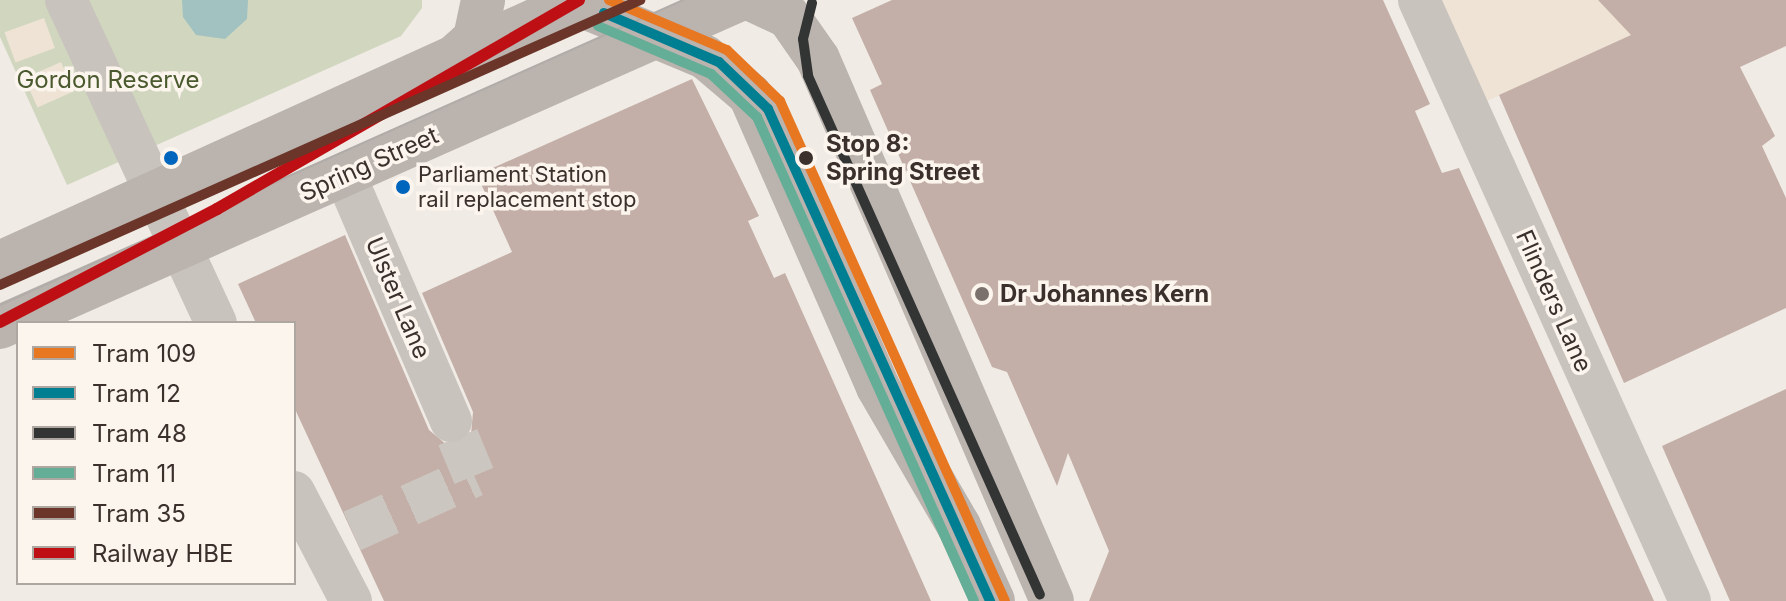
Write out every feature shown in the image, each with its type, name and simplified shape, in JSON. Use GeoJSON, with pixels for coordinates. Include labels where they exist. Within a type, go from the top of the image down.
{"type":"FeatureCollection","features":[{"type":"Feature","properties":{"kind":"street"},"geometry":{"type":"LineString","coordinates":[[66,0],[215,321]]}},
{"type":"Feature","properties":{"kind":"street"},"geometry":{"type":"LineString","coordinates":[[443,65],[475,38],[483,0]]}},
{"type":"Feature","properties":{"kind":"street","name":"Spring Street"},"geometry":{"type":"LineString","coordinates":[[0,327],[738,0]]}},
{"type":"Feature","properties":{"kind":"street"},"geometry":{"type":"LineString","coordinates":[[753,0],[788,16],[824,72]]}},
{"type":"Feature","properties":{"kind":"street"},"geometry":{"type":"LineString","coordinates":[[797,0],[824,72],[1052,601]]}},
{"type":"Feature","properties":{"kind":"street","name":"Flinders Lane"},"geometry":{"type":"LineString","coordinates":[[1419,0],[1690,601]]}},
{"type":"Feature","properties":{"kind":"street"},"geometry":{"type":"LineString","coordinates":[[0,263],[443,65],[574,1],[718,64],[750,95],[878,387],[959,526],[993,601]]}},
{"type":"Feature","properties":{"kind":"street","name":"Ulster Lane"},"geometry":{"type":"LineString","coordinates":[[345,175],[451,421]]}},
{"type":"Feature","properties":{"kind":"street"},"geometry":{"type":"LineString","coordinates":[[296,494],[338,537],[351,601]]}},
{"type":"Feature","properties":{"kind":"green space","name":"Gordon Reserve"},"geometry":{"type":"Polygon","coordinates":[[[0,0],[422,0],[422,8],[401,36],[67,185],[0,37],[0,0]]]}},
{"type":"Feature","properties":{"kind":"shaded area"},"geometry":{"type":"Polygon","coordinates":[[[1442,0],[1598,0],[1607,10],[1623,3],[1636,33],[1487,101],[1442,0]]]}},
{"type":"Feature","properties":{"kind":"shaded area"},"geometry":{"type":"Polygon","coordinates":[[[44,18],[55,48],[15,62],[5,32],[44,18]]]}},
{"type":"Feature","properties":{"kind":"shaded area"},"geometry":{"type":"Polygon","coordinates":[[[61,62],[74,91],[37,108],[24,78],[61,62]]]}},
{"type":"Feature","properties":{"kind":"water"},"geometry":{"type":"Polygon","coordinates":[[[182,0],[248,0],[247,19],[225,39],[196,35],[183,17],[182,0]]]}},
{"type":"Feature","properties":{"kind":"building"},"geometry":{"type":"Polygon","coordinates":[[[892,0],[1383,0],[1430,104],[1415,111],[1442,173],[1459,168],[1654,601],[1089,601],[1109,551],[1068,453],[1057,486],[1007,372],[992,367],[870,90],[882,84],[852,18],[892,0]]]}},
{"type":"Feature","properties":{"kind":"building"},"geometry":{"type":"Polygon","coordinates":[[[1598,0],[1786,0],[1786,46],[1740,67],[1775,136],[1762,146],[1786,198],[1786,308],[1624,383],[1499,95],[1631,35],[1598,0]]]}},
{"type":"Feature","properties":{"kind":"building"},"geometry":{"type":"Polygon","coordinates":[[[692,79],[759,216],[748,221],[774,278],[785,273],[931,601],[384,601],[296,411],[296,321],[255,321],[238,284],[345,235],[429,430],[447,445],[461,443],[471,435],[473,412],[422,293],[512,252],[477,175],[692,79]]]}},
{"type":"Feature","properties":{"kind":"building"},"geometry":{"type":"Polygon","coordinates":[[[1786,389],[1786,601],[1730,601],[1662,446],[1786,389]]]}},
{"type":"Feature","properties":{"kind":"tunnel"},"geometry":{"type":"LineString","coordinates":[[352,531],[474,476],[451,421]]}},
{"type":"Feature","properties":{"kind":"tram line","name":"109"},"geometry":{"type":"LineString","coordinates":[[609,0],[727,50],[780,101],[1005,601]]}},
{"type":"Feature","properties":{"kind":"tram line","name":"35"},"geometry":{"type":"LineString","coordinates":[[0,285],[640,0]]}},
{"type":"Feature","properties":{"kind":"tram line"},"geometry":{"type":"LineString","coordinates":[[0,305],[683,0]]}},
{"type":"Feature","properties":{"kind":"tram line","name":"48"},"geometry":{"type":"LineString","coordinates":[[812,3],[803,39],[808,76],[1040,595]]}},
{"type":"Feature","properties":{"kind":"tram line","name":"12"},"geometry":{"type":"LineString","coordinates":[[604,13],[719,62],[768,109],[990,601]]}},
{"type":"Feature","properties":{"kind":"tram line","name":"11"},"geometry":{"type":"LineString","coordinates":[[598,26],[711,74],[757,117],[974,601]]}},
{"type":"Feature","properties":{"kind":"rail line","name":"HBE"},"geometry":{"type":"LineString","coordinates":[[0,322],[217,209],[579,0]]}},
{"type":"Feature","properties":{"kind":"place","name":"Stop 8: Spring Street"},"geometry":{"type":"Point","coordinates":[806,158]}},
{"type":"Feature","properties":{"kind":"place","name":"Parliament Station rail replacement stop"},"geometry":{"type":"Point","coordinates":[403,187]}},
{"type":"Feature","properties":{"kind":"place","name":"Dr Johannes Kern"},"geometry":{"type":"Point","coordinates":[982,294]}}]}
